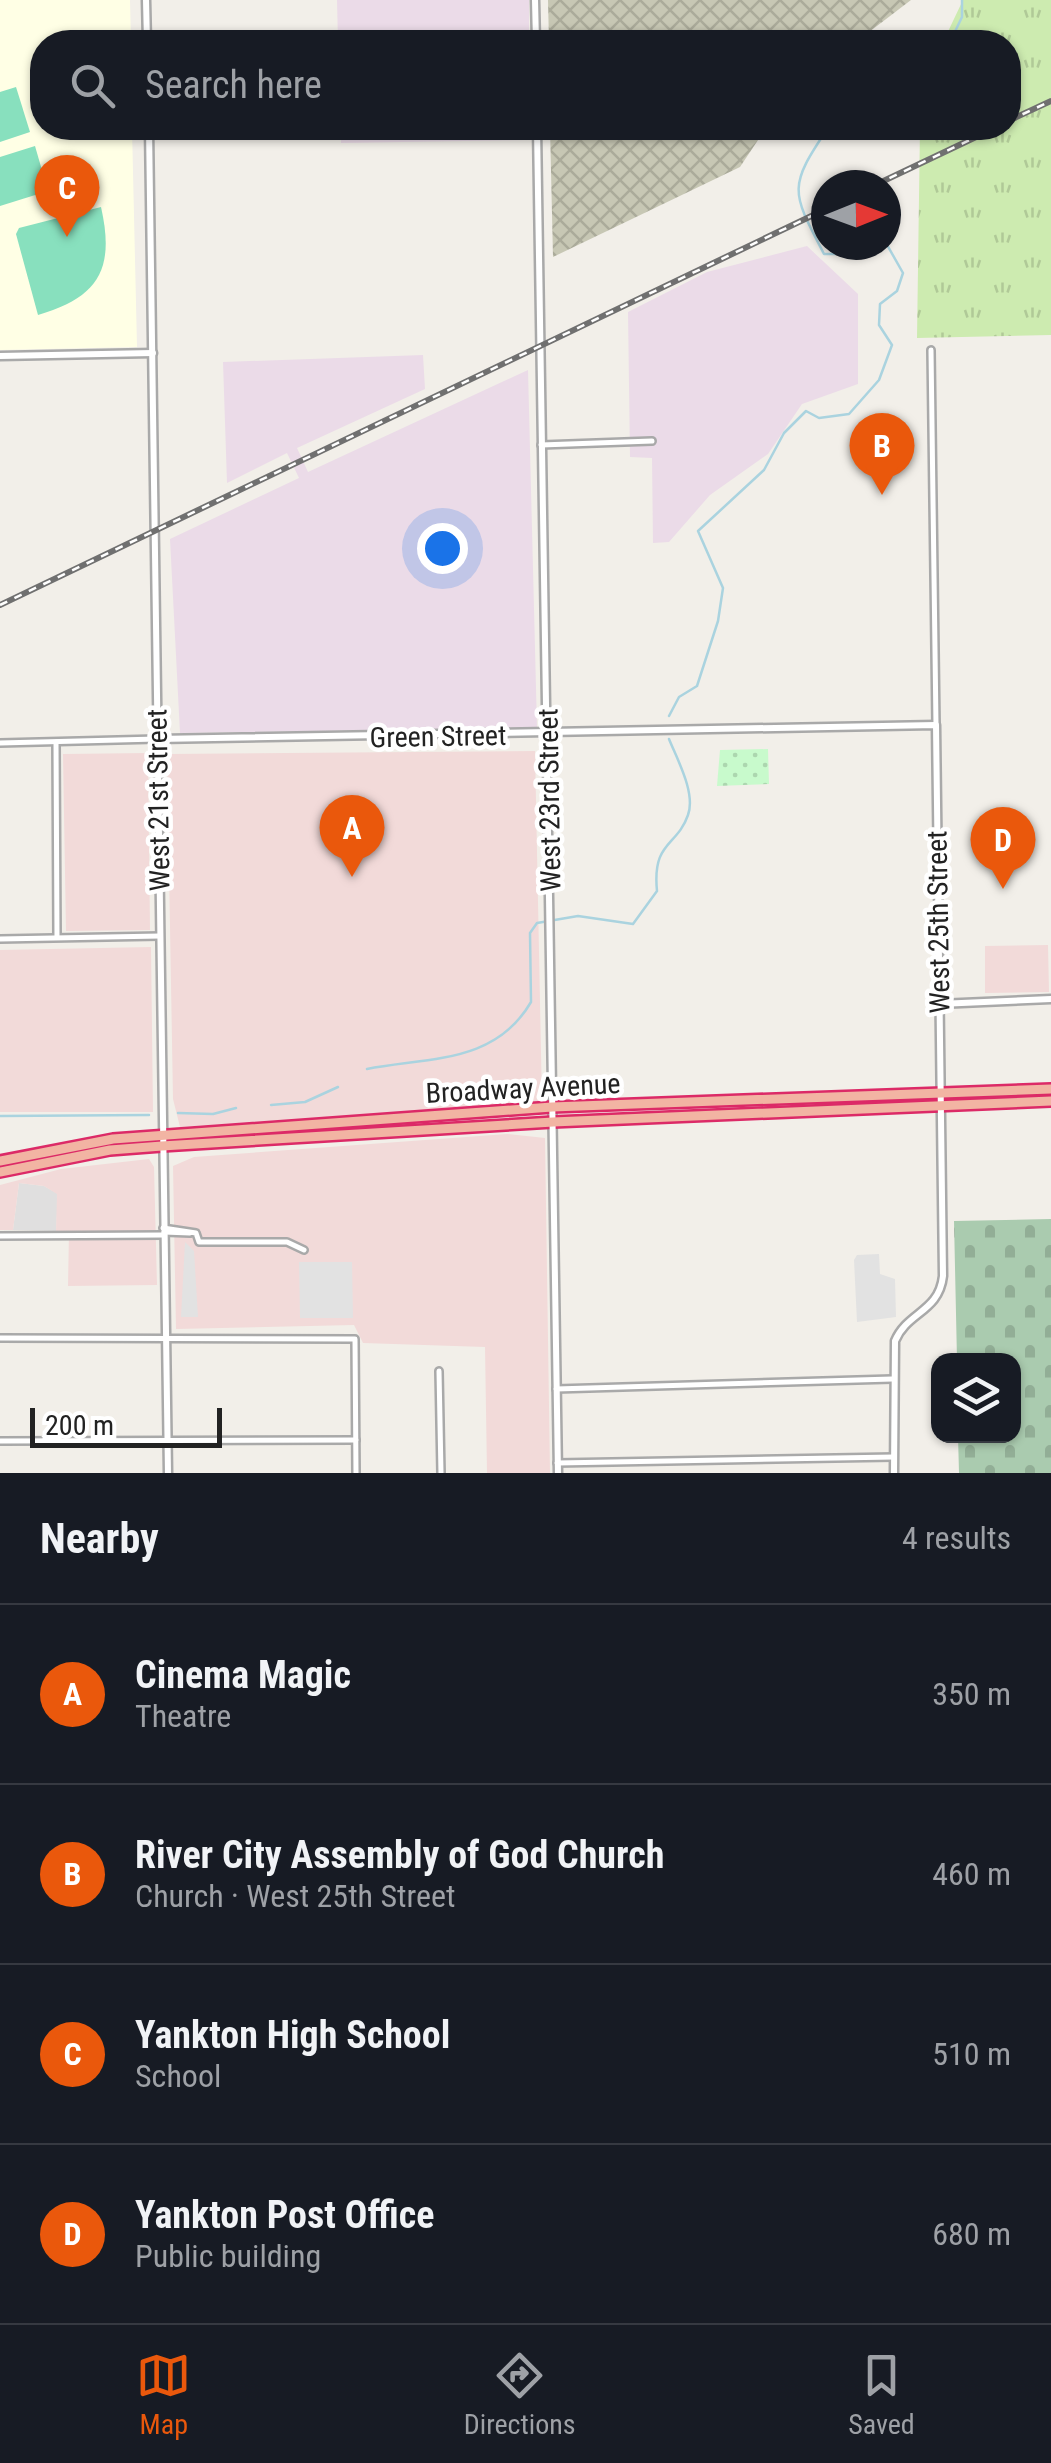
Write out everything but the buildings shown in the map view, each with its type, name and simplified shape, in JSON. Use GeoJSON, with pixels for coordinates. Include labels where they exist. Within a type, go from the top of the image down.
{"type":"FeatureCollection","features":[{"type":"Feature","properties":{"kind":"highway","name":"Broadway Avenue"},"geometry":{"type":"LineString","coordinates":[[0,1161],[82,1143],[552,1122],[1051,1089]]}},
{"type":"Feature","properties":{"kind":"highway","name":"Broadway Avenue"},"geometry":{"type":"LineString","coordinates":[[0,1172],[162,1141],[552,1107],[940,1098],[1051,1101]]}},
{"type":"Feature","properties":{"kind":"street"},"geometry":{"type":"LineString","coordinates":[[146,0],[147,30]]}},
{"type":"Feature","properties":{"kind":"street"},"geometry":{"type":"LineString","coordinates":[[535,0],[536,30]]}},
{"type":"Feature","properties":{"kind":"street","name":"West 21st Street"},"geometry":{"type":"LineString","coordinates":[[149,140],[168,1473]]}},
{"type":"Feature","properties":{"kind":"street","name":"West 23rd Street"},"geometry":{"type":"LineString","coordinates":[[537,140],[558,1473]]}},
{"type":"Feature","properties":{"kind":"street","name":"West 25th Street"},"geometry":{"type":"LineString","coordinates":[[894,1473],[892,1378],[898,1334],[933,1306],[942,1285],[931,350]]}},
{"type":"Feature","properties":{"kind":"street"},"geometry":{"type":"LineString","coordinates":[[0,356],[153,353]]}},
{"type":"Feature","properties":{"kind":"street"},"geometry":{"type":"LineString","coordinates":[[541,445],[652,442]]}},
{"type":"Feature","properties":{"kind":"street","name":"Green Street"},"geometry":{"type":"LineString","coordinates":[[0,743],[936,725]]}},
{"type":"Feature","properties":{"kind":"street"},"geometry":{"type":"LineString","coordinates":[[56,742],[57,938]]}},
{"type":"Feature","properties":{"kind":"street"},"geometry":{"type":"LineString","coordinates":[[0,939],[160,936]]}},
{"type":"Feature","properties":{"kind":"street"},"geometry":{"type":"LineString","coordinates":[[939,1004],[1051,1000]]}},
{"type":"Feature","properties":{"kind":"street"},"geometry":{"type":"LineString","coordinates":[[0,1236],[164,1232],[197,1237],[198,1242],[287,1242],[304,1250]]}},
{"type":"Feature","properties":{"kind":"street"},"geometry":{"type":"LineString","coordinates":[[0,1338],[355,1339],[356,1473]]}},
{"type":"Feature","properties":{"kind":"street"},"geometry":{"type":"LineString","coordinates":[[439,1371],[441,1473]]}},
{"type":"Feature","properties":{"kind":"street"},"geometry":{"type":"LineString","coordinates":[[556,1389],[892,1378]]}},
{"type":"Feature","properties":{"kind":"street"},"geometry":{"type":"LineString","coordinates":[[0,1441],[356,1440]]}},
{"type":"Feature","properties":{"kind":"street"},"geometry":{"type":"LineString","coordinates":[[558,1463],[894,1457]]}},
{"type":"Feature","properties":{"kind":"shaded area"},"geometry":{"type":"Polygon","coordinates":[[[0,0],[130,0],[131,30],[30,30],[30,140],[132,140],[137,347],[0,350],[0,0]]]}},
{"type":"Feature","properties":{"kind":"shaded area"},"geometry":{"type":"Polygon","coordinates":[[[337,0],[529,0],[529,30],[338,30],[337,0]]]}},
{"type":"Feature","properties":{"kind":"shaded area"},"geometry":{"type":"Polygon","coordinates":[[[548,0],[911,0],[872,30],[549,30],[548,0]]]}},
{"type":"Feature","properties":{"kind":"shaded area"},"geometry":{"type":"Polygon","coordinates":[[[341,140],[531,140],[341,143],[341,140]]]}},
{"type":"Feature","properties":{"kind":"shaded area"},"geometry":{"type":"Polygon","coordinates":[[[550,140],[758,140],[740,167],[553,257],[550,140]]]}},
{"type":"Feature","properties":{"kind":"shaded area"},"geometry":{"type":"Polygon","coordinates":[[[807,246],[811,260],[822,260],[858,294],[858,384],[802,404],[768,454],[710,495],[669,542],[653,543],[652,458],[630,457],[628,312],[707,272],[807,246]]]}},
{"type":"Feature","properties":{"kind":"shaded area"},"geometry":{"type":"Polygon","coordinates":[[[423,355],[425,389],[297,448],[308,472],[528,370],[537,728],[180,733],[170,539],[299,478],[287,453],[227,483],[223,362],[423,355]]]}},
{"type":"Feature","properties":{"kind":"shaded area"},"geometry":{"type":"Polygon","coordinates":[[[535,751],[542,1102],[180,1127],[173,1099],[167,754],[535,751]]]}},
{"type":"Feature","properties":{"kind":"shaded area"},"geometry":{"type":"Polygon","coordinates":[[[148,753],[150,930],[66,931],[63,754],[148,753]]]}},
{"type":"Feature","properties":{"kind":"shaded area"},"geometry":{"type":"Polygon","coordinates":[[[1048,945],[1049,992],[985,993],[985,946],[1048,945]]]}},
{"type":"Feature","properties":{"kind":"shaded area"},"geometry":{"type":"Polygon","coordinates":[[[151,947],[153,1112],[0,1112],[0,950],[151,947]]]}},
{"type":"Feature","properties":{"kind":"shaded area"},"geometry":{"type":"Polygon","coordinates":[[[507,1134],[545,1138],[550,1473],[487,1473],[485,1347],[363,1343],[354,1325],[176,1329],[173,1166],[194,1157],[507,1134]]]}},
{"type":"Feature","properties":{"kind":"shaded area"},"geometry":{"type":"Polygon","coordinates":[[[149,1159],[154,1167],[157,1285],[68,1286],[69,1232],[56,1231],[57,1194],[44,1186],[19,1183],[13,1230],[0,1230],[0,1185],[61,1169],[149,1159]]]}},
{"type":"Feature","properties":{"kind":"shaded area"},"geometry":{"type":"Polygon","coordinates":[[[19,1183],[44,1186],[58,1194],[56,1231],[13,1230],[19,1183]]]}},
{"type":"Feature","properties":{"kind":"shaded area"},"geometry":{"type":"Polygon","coordinates":[[[185,1242],[194,1251],[198,1317],[181,1317],[185,1242]]]}},
{"type":"Feature","properties":{"kind":"shaded area"},"geometry":{"type":"Polygon","coordinates":[[[879,1254],[880,1274],[895,1279],[896,1317],[857,1322],[854,1260],[857,1255],[879,1254]]]}},
{"type":"Feature","properties":{"kind":"shaded area"},"geometry":{"type":"Polygon","coordinates":[[[299,1262],[352,1262],[353,1318],[300,1318],[299,1262]]]}},
{"type":"Feature","properties":{"kind":"green space"},"geometry":{"type":"Polygon","coordinates":[[[963,0],[1051,0],[1051,335],[917,338],[920,140],[1021,140],[1021,30],[949,30],[963,0]]]}},
{"type":"Feature","properties":{"kind":"green space"},"geometry":{"type":"Polygon","coordinates":[[[16,87],[30,132],[0,142],[0,92],[16,87]]]}},
{"type":"Feature","properties":{"kind":"green space"},"geometry":{"type":"Polygon","coordinates":[[[35,146],[48,191],[0,206],[0,157],[35,146]]]}},
{"type":"Feature","properties":{"kind":"green space"},"geometry":{"type":"Polygon","coordinates":[[[101,207],[106,247],[98,278],[76,299],[38,315],[16,234],[19,228],[101,207]]]}},
{"type":"Feature","properties":{"kind":"green space"},"geometry":{"type":"Polygon","coordinates":[[[768,749],[769,784],[717,786],[720,750],[768,749]]]}},
{"type":"Feature","properties":{"kind":"green space"},"geometry":{"type":"Polygon","coordinates":[[[1051,1219],[1051,1473],[959,1473],[958,1443],[1021,1443],[1021,1353],[957,1353],[954,1221],[1051,1219]]]}},
{"type":"Feature","properties":{"kind":"waterway"},"geometry":{"type":"LineString","coordinates":[[956,30],[962,17],[962,0]]}},
{"type":"Feature","properties":{"kind":"waterway"},"geometry":{"type":"LineString","coordinates":[[811,228],[800,202],[800,177],[821,140]]}},
{"type":"Feature","properties":{"kind":"waterway"},"geometry":{"type":"LineString","coordinates":[[669,716],[679,697],[697,686],[718,621],[723,588],[698,531],[764,470],[784,433],[806,411],[819,418],[849,414],[879,380],[892,345],[879,325],[880,304],[897,291],[903,273],[896,260]]}},
{"type":"Feature","properties":{"kind":"waterway"},"geometry":{"type":"LineString","coordinates":[[367,1069],[459,1054],[499,1037],[531,1002],[530,933],[537,923],[578,916],[633,924],[657,891],[658,863],[683,825],[690,806],[684,776],[669,739]]}},
{"type":"Feature","properties":{"kind":"waterway"},"geometry":{"type":"LineString","coordinates":[[271,1105],[305,1102],[338,1087]]}},
{"type":"Feature","properties":{"kind":"waterway"},"geometry":{"type":"LineString","coordinates":[[178,1113],[213,1114],[236,1108]]}},
{"type":"Feature","properties":{"kind":"waterway"},"geometry":{"type":"LineString","coordinates":[[0,1116],[149,1115]]}},
{"type":"Feature","properties":{"kind":"railway"},"geometry":{"type":"LineString","coordinates":[[1021,115],[1051,101]]}},
{"type":"Feature","properties":{"kind":"railway"},"geometry":{"type":"LineString","coordinates":[[901,173],[970,140]]}},
{"type":"Feature","properties":{"kind":"railway"},"geometry":{"type":"LineString","coordinates":[[0,605],[811,216]]}},
{"type":"Feature","properties":{"kind":"place","name":"Yankton High School"},"geometry":{"type":"Point","coordinates":[67,237]}},
{"type":"Feature","properties":{"kind":"place","name":"River City Assembly of God Church"},"geometry":{"type":"Point","coordinates":[882,495]}},
{"type":"Feature","properties":{"kind":"place","name":"Cinema Magic"},"geometry":{"type":"Point","coordinates":[352,877]}},
{"type":"Feature","properties":{"kind":"place","name":"Yankton Post Office"},"geometry":{"type":"Point","coordinates":[1003,889]}}]}
